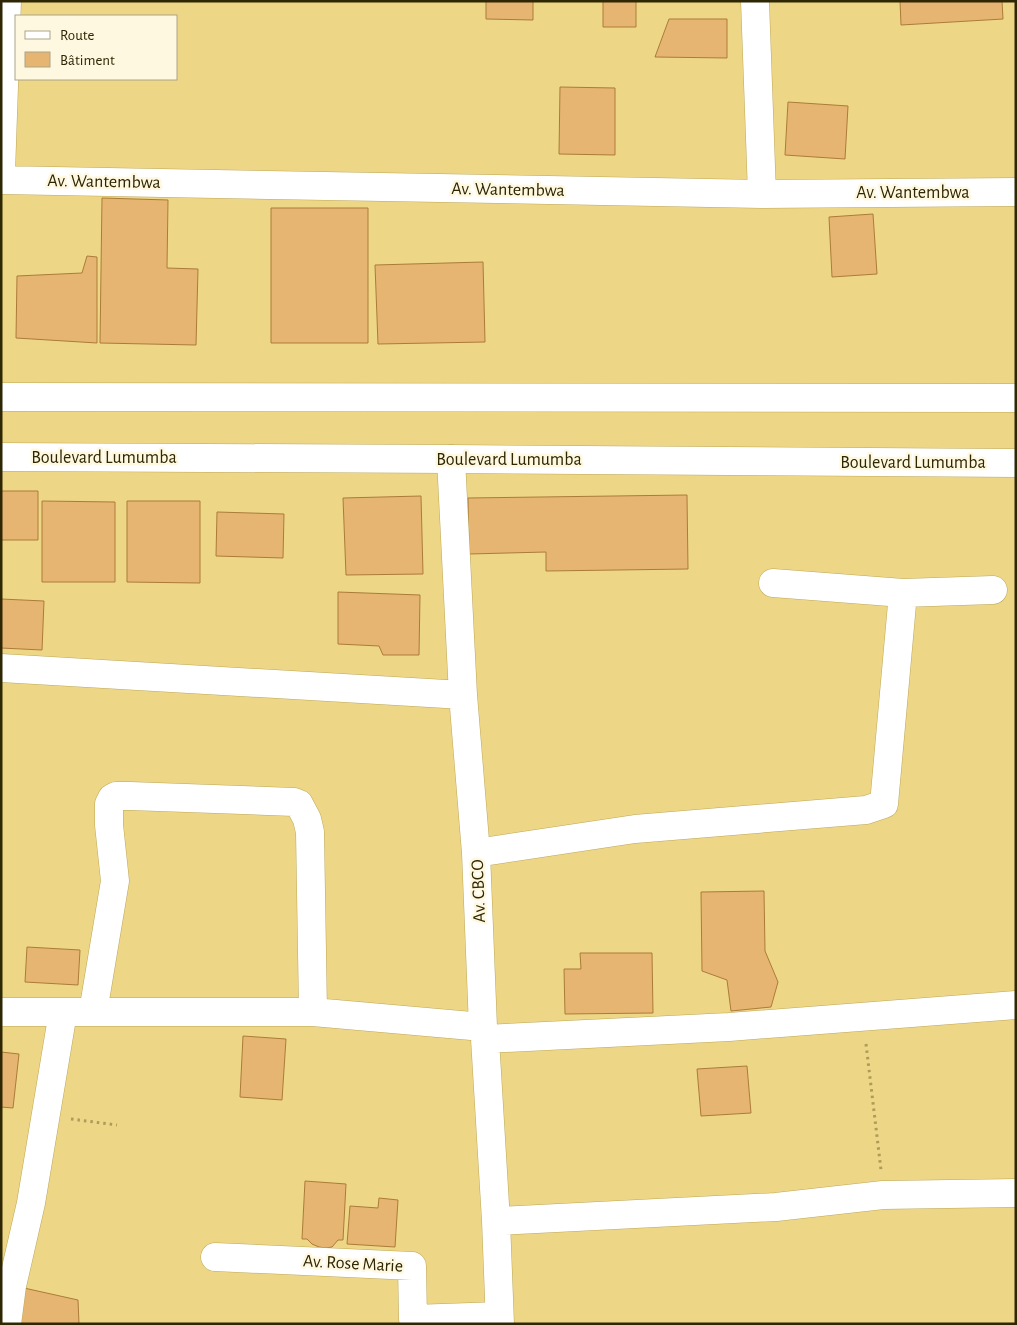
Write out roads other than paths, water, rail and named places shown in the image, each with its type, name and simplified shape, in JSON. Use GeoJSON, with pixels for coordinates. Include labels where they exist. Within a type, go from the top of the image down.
{"type":"FeatureCollection","features":[{"type":"Feature","properties":{"kind":"main road"},"geometry":{"type":"LineString","coordinates":[[1,172],[7,1]]}},
{"type":"Feature","properties":{"kind":"main road"},"geometry":{"type":"LineString","coordinates":[[755,1],[762,194]]}},
{"type":"Feature","properties":{"kind":"main road","name":"Av. Wantembwa"},"geometry":{"type":"LineString","coordinates":[[1,180],[762,194],[1016,192]]}},
{"type":"Feature","properties":{"kind":"main road"},"geometry":{"type":"LineString","coordinates":[[1,397],[1016,398]]}},
{"type":"Feature","properties":{"kind":"main road","name":"Boulevard Lumumba"},"geometry":{"type":"LineString","coordinates":[[1,457],[451,458],[1016,463]]}},
{"type":"Feature","properties":{"kind":"main road","name":"Av. CBCO"},"geometry":{"type":"LineString","coordinates":[[451,458],[463,695],[476,853],[484,1033],[496,1221],[499,1320]]}},
{"type":"Feature","properties":{"kind":"main road"},"geometry":{"type":"LineString","coordinates":[[773,583],[903,593],[993,590]]}},
{"type":"Feature","properties":{"kind":"main road"},"geometry":{"type":"LineString","coordinates":[[476,853],[635,829],[866,810],[884,804],[903,593]]}},
{"type":"Feature","properties":{"kind":"main road"},"geometry":{"type":"LineString","coordinates":[[1,668],[463,695]]}},
{"type":"Feature","properties":{"kind":"main road"},"geometry":{"type":"LineString","coordinates":[[93,1012],[114,881],[109,804],[112,798],[116,796],[130,796],[294,802],[299,804],[307,819],[310,832],[313,1012]]}},
{"type":"Feature","properties":{"kind":"main road"},"geometry":{"type":"LineString","coordinates":[[1,1012],[313,1012],[484,1033],[729,1027],[1016,1005]]}},
{"type":"Feature","properties":{"kind":"main road"},"geometry":{"type":"LineString","coordinates":[[7,1324],[12,1286],[31,1203],[63,1012]]}},
{"type":"Feature","properties":{"kind":"main road"},"geometry":{"type":"LineString","coordinates":[[496,1221],[776,1207],[883,1195],[1016,1193]]}},
{"type":"Feature","properties":{"kind":"main road","name":"Av. Rose Marie"},"geometry":{"type":"LineString","coordinates":[[215,1256],[412,1266],[413,1319],[499,1320]]}}]}
